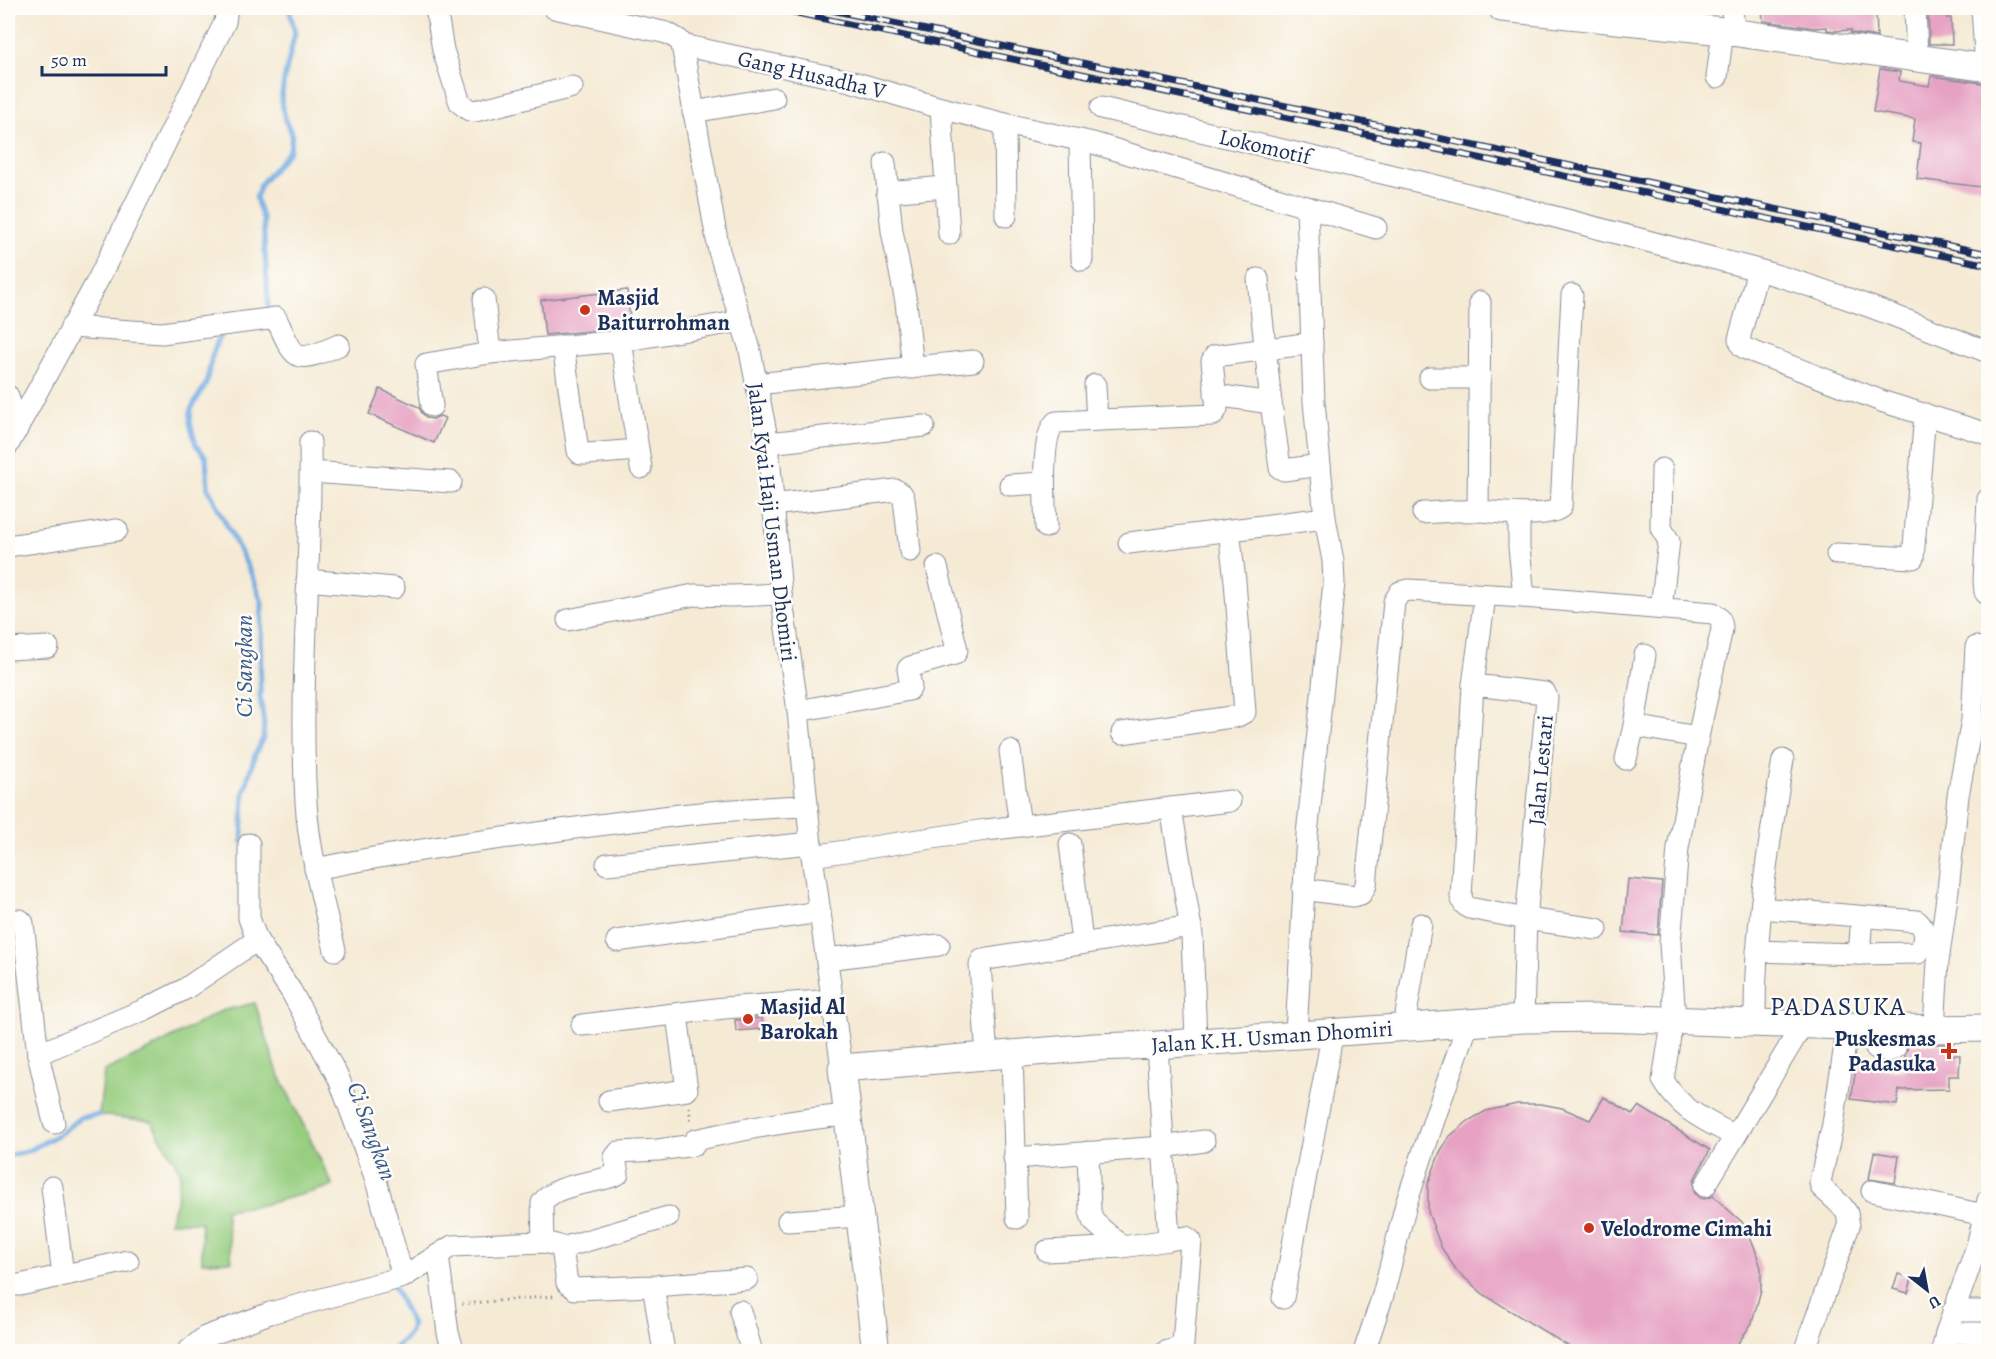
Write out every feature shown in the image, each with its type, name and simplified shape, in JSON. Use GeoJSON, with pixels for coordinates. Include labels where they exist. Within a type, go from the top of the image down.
{"type":"FeatureCollection","features":[{"type":"Feature","properties":{"kind":"main road"},"geometry":{"type":"LineString","coordinates":[[1502,8],[1730,24],[1856,51],[1987,68]]}},
{"type":"Feature","properties":{"kind":"main road","name":"Jalan K.H. Usman Dhomiri"},"geometry":{"type":"LineString","coordinates":[[842,1068],[1095,1047],[1156,1045],[1469,1021],[1523,1019],[1602,1018],[1934,1029],[1989,1028]]}},
{"type":"Feature","properties":{"kind":"main road"},"geometry":{"type":"LineString","coordinates":[[842,1068],[876,1352]]}},
{"type":"Feature","properties":{"kind":"street"},"geometry":{"type":"LineString","coordinates":[[436,8],[443,50],[460,103],[464,108],[475,111],[572,87]]}},
{"type":"Feature","properties":{"kind":"street"},"geometry":{"type":"LineString","coordinates":[[554,8],[667,33],[679,40],[682,45]]}},
{"type":"Feature","properties":{"kind":"street"},"geometry":{"type":"LineString","coordinates":[[1914,8],[1917,58]]}},
{"type":"Feature","properties":{"kind":"street"},"geometry":{"type":"LineString","coordinates":[[1982,8],[1987,68]]}},
{"type":"Feature","properties":{"kind":"street"},"geometry":{"type":"LineString","coordinates":[[12,437],[99,278],[226,15]]}},
{"type":"Feature","properties":{"kind":"street"},"geometry":{"type":"LineString","coordinates":[[1717,77],[1730,24]]}},
{"type":"Feature","properties":{"kind":"street","name":"Gang Husadha V"},"geometry":{"type":"LineString","coordinates":[[682,45],[850,81],[941,108],[1087,142],[1376,228]]}},
{"type":"Feature","properties":{"kind":"street","name":"Jalan Kyai Haji Usman Dhomiri"},"geometry":{"type":"LineString","coordinates":[[682,45],[719,251],[749,346],[768,443],[782,594],[798,711],[812,849],[842,1068]]}},
{"type":"Feature","properties":{"kind":"street"},"geometry":{"type":"LineString","coordinates":[[693,112],[774,98]]}},
{"type":"Feature","properties":{"kind":"street"},"geometry":{"type":"LineString","coordinates":[[941,108],[949,234]]}},
{"type":"Feature","properties":{"kind":"street","name":"Lokomotif"},"geometry":{"type":"LineString","coordinates":[[1101,108],[1429,184],[1758,270],[1829,292],[1989,352]]}},
{"type":"Feature","properties":{"kind":"street"},"geometry":{"type":"LineString","coordinates":[[1005,124],[1006,216]]}},
{"type":"Feature","properties":{"kind":"street"},"geometry":{"type":"LineString","coordinates":[[1082,260],[1087,142]]}},
{"type":"Feature","properties":{"kind":"street"},"geometry":{"type":"LineString","coordinates":[[885,163],[892,231],[906,302],[913,368]]}},
{"type":"Feature","properties":{"kind":"street"},"geometry":{"type":"LineString","coordinates":[[887,192],[945,187]]}},
{"type":"Feature","properties":{"kind":"street"},"geometry":{"type":"LineString","coordinates":[[1296,1034],[1303,889],[1316,735],[1334,583],[1333,561],[1325,518],[1314,402],[1307,207]]}},
{"type":"Feature","properties":{"kind":"street"},"geometry":{"type":"LineString","coordinates":[[1758,270],[1739,339],[1746,349],[1884,402],[1989,434]]}},
{"type":"Feature","properties":{"kind":"street"},"geometry":{"type":"LineString","coordinates":[[1258,279],[1280,468],[1284,470],[1320,465]]}},
{"type":"Feature","properties":{"kind":"street"},"geometry":{"type":"LineString","coordinates":[[1423,513],[1478,511],[1519,514],[1553,512],[1561,507],[1572,295]]}},
{"type":"Feature","properties":{"kind":"street"},"geometry":{"type":"LineString","coordinates":[[484,299],[490,353]]}},
{"type":"Feature","properties":{"kind":"street"},"geometry":{"type":"LineString","coordinates":[[1478,511],[1480,302]]}},
{"type":"Feature","properties":{"kind":"street"},"geometry":{"type":"LineString","coordinates":[[71,327],[162,333],[268,319],[291,349],[301,357],[312,357],[339,345]]}},
{"type":"Feature","properties":{"kind":"street"},"geometry":{"type":"LineString","coordinates":[[432,406],[426,364],[490,353],[621,341],[742,321]]}},
{"type":"Feature","properties":{"kind":"street"},"geometry":{"type":"LineString","coordinates":[[563,346],[578,451],[581,454],[639,459],[621,341]]}},
{"type":"Feature","properties":{"kind":"street"},"geometry":{"type":"LineString","coordinates":[[1046,527],[1044,483],[1049,430],[1056,422],[1213,415],[1216,409],[1214,357],[1312,343]]}},
{"type":"Feature","properties":{"kind":"street"},"geometry":{"type":"LineString","coordinates":[[756,384],[973,361]]}},
{"type":"Feature","properties":{"kind":"street"},"geometry":{"type":"LineString","coordinates":[[1430,378],[1480,378]]}},
{"type":"Feature","properties":{"kind":"street"},"geometry":{"type":"LineString","coordinates":[[1095,385],[1097,420]]}},
{"type":"Feature","properties":{"kind":"street"},"geometry":{"type":"LineString","coordinates":[[1215,395],[1271,403]]}},
{"type":"Feature","properties":{"kind":"street"},"geometry":{"type":"LineString","coordinates":[[8,396],[12,437]]}},
{"type":"Feature","properties":{"kind":"street"},"geometry":{"type":"LineString","coordinates":[[1837,554],[1913,558],[1925,414]]}},
{"type":"Feature","properties":{"kind":"street"},"geometry":{"type":"LineString","coordinates":[[768,443],[924,426]]}},
{"type":"Feature","properties":{"kind":"street"},"geometry":{"type":"LineString","coordinates":[[310,442],[304,686],[306,804],[315,869],[335,950]]}},
{"type":"Feature","properties":{"kind":"street"},"geometry":{"type":"LineString","coordinates":[[1661,608],[1669,541],[1661,528],[1662,469]]}},
{"type":"Feature","properties":{"kind":"street"},"geometry":{"type":"LineString","coordinates":[[310,472],[451,482]]}},
{"type":"Feature","properties":{"kind":"street"},"geometry":{"type":"LineString","coordinates":[[1010,485],[1044,483]]}},
{"type":"Feature","properties":{"kind":"street"},"geometry":{"type":"LineString","coordinates":[[773,505],[896,490],[902,494],[904,500],[910,551]]}},
{"type":"Feature","properties":{"kind":"street"},"geometry":{"type":"LineString","coordinates":[[1988,513],[1984,587],[1985,592],[1989,595]]}},
{"type":"Feature","properties":{"kind":"street"},"geometry":{"type":"LineString","coordinates":[[1519,514],[1519,547],[1524,597]]}},
{"type":"Feature","properties":{"kind":"street"},"geometry":{"type":"LineString","coordinates":[[1129,543],[1325,518]]}},
{"type":"Feature","properties":{"kind":"street"},"geometry":{"type":"LineString","coordinates":[[8,546],[117,530]]}},
{"type":"Feature","properties":{"kind":"street"},"geometry":{"type":"LineString","coordinates":[[1122,732],[1238,716],[1245,712],[1229,530]]}},
{"type":"Feature","properties":{"kind":"street"},"geometry":{"type":"LineString","coordinates":[[798,711],[909,690],[911,687],[908,669],[910,667],[955,654],[957,650],[937,567]]}},
{"type":"Feature","properties":{"kind":"street"},"geometry":{"type":"LineString","coordinates":[[307,580],[394,588]]}},
{"type":"Feature","properties":{"kind":"street"},"geometry":{"type":"LineString","coordinates":[[1303,889],[1354,896],[1361,894],[1366,885],[1394,602],[1400,592],[1409,590],[1524,597],[1713,613],[1720,618],[1722,623],[1678,848],[1671,931],[1675,1021],[1670,1036],[1663,1080],[1672,1096],[1693,1113],[1735,1136]]}},
{"type":"Feature","properties":{"kind":"street"},"geometry":{"type":"LineString","coordinates":[[568,620],[694,595],[782,594]]}},
{"type":"Feature","properties":{"kind":"street"},"geometry":{"type":"LineString","coordinates":[[1485,596],[1473,685],[1461,897],[1469,908],[1526,920],[1597,930]]}},
{"type":"Feature","properties":{"kind":"street"},"geometry":{"type":"LineString","coordinates":[[8,649],[48,647]]}},
{"type":"Feature","properties":{"kind":"street"},"geometry":{"type":"LineString","coordinates":[[1934,1029],[1938,962],[1958,796],[1972,720],[1976,647]]}},
{"type":"Feature","properties":{"kind":"street"},"geometry":{"type":"LineString","coordinates":[[1626,759],[1634,726],[1645,655]]}},
{"type":"Feature","properties":{"kind":"street","name":"Jalan Lestari"},"geometry":{"type":"LineString","coordinates":[[1473,685],[1545,693],[1547,698],[1526,920]]}},
{"type":"Feature","properties":{"kind":"street"},"geometry":{"type":"LineString","coordinates":[[1634,726],[1698,737]]}},
{"type":"Feature","properties":{"kind":"street"},"geometry":{"type":"LineString","coordinates":[[1010,751],[1020,826]]}},
{"type":"Feature","properties":{"kind":"street"},"geometry":{"type":"LineString","coordinates":[[1755,1023],[1761,908],[1783,760]]}},
{"type":"Feature","properties":{"kind":"street"},"geometry":{"type":"LineString","coordinates":[[608,864],[812,849],[1230,801]]}},
{"type":"Feature","properties":{"kind":"street"},"geometry":{"type":"LineString","coordinates":[[315,869],[416,850],[644,819],[746,807],[807,806]]}},
{"type":"Feature","properties":{"kind":"street"},"geometry":{"type":"LineString","coordinates":[[1171,808],[1191,926],[1196,1041]]}},
{"type":"Feature","properties":{"kind":"street"},"geometry":{"type":"LineString","coordinates":[[249,844],[249,918],[254,942],[297,1002],[339,1079],[375,1177],[394,1279]]}},
{"type":"Feature","properties":{"kind":"street"},"geometry":{"type":"LineString","coordinates":[[1070,844],[1082,942]]}},
{"type":"Feature","properties":{"kind":"street"},"geometry":{"type":"LineString","coordinates":[[1758,951],[1918,953],[1923,946],[1925,936],[1923,927],[1917,921],[1761,908]]}},
{"type":"Feature","properties":{"kind":"street"},"geometry":{"type":"LineString","coordinates":[[617,941],[820,912]]}},
{"type":"Feature","properties":{"kind":"street"},"geometry":{"type":"LineString","coordinates":[[1859,954],[1862,917]]}},
{"type":"Feature","properties":{"kind":"street"},"geometry":{"type":"LineString","coordinates":[[8,920],[20,920],[23,923],[38,1054],[54,1124]]}},
{"type":"Feature","properties":{"kind":"street"},"geometry":{"type":"LineString","coordinates":[[1523,1019],[1526,920]]}},
{"type":"Feature","properties":{"kind":"street"},"geometry":{"type":"LineString","coordinates":[[1404,1026],[1421,924]]}},
{"type":"Feature","properties":{"kind":"street"},"geometry":{"type":"LineString","coordinates":[[1017,1218],[1014,1158],[1000,1055],[980,965],[982,960],[1191,926]]}},
{"type":"Feature","properties":{"kind":"street"},"geometry":{"type":"LineString","coordinates":[[38,1054],[146,1009],[185,988],[254,942]]}},
{"type":"Feature","properties":{"kind":"street"},"geometry":{"type":"LineString","coordinates":[[827,959],[939,945]]}},
{"type":"Feature","properties":{"kind":"street"},"geometry":{"type":"LineString","coordinates":[[582,1025],[724,1008],[833,1000]]}},
{"type":"Feature","properties":{"kind":"street"},"geometry":{"type":"LineString","coordinates":[[609,1101],[687,1090],[677,1014]]}},
{"type":"Feature","properties":{"kind":"street"},"geometry":{"type":"LineString","coordinates":[[1364,1352],[1383,1295],[1406,1204],[1469,1021]]}},
{"type":"Feature","properties":{"kind":"street"},"geometry":{"type":"LineString","coordinates":[[1705,1186],[1803,1024]]}},
{"type":"Feature","properties":{"kind":"street"},"geometry":{"type":"LineString","coordinates":[[1804,1352],[1849,1226],[1847,1214],[1820,1185],[1833,1124],[1848,1025]]}},
{"type":"Feature","properties":{"kind":"street"},"geometry":{"type":"LineString","coordinates":[[1876,1048],[1889,1051],[1895,1048],[1900,1027]]}},
{"type":"Feature","properties":{"kind":"street"},"geometry":{"type":"LineString","coordinates":[[1283,1298],[1333,1031]]}},
{"type":"Feature","properties":{"kind":"street"},"geometry":{"type":"LineString","coordinates":[[1156,1045],[1168,1240]]}},
{"type":"Feature","properties":{"kind":"street"},"geometry":{"type":"LineString","coordinates":[[747,1279],[653,1286],[572,1288],[567,1283],[552,1245],[542,1203],[551,1194],[618,1174],[615,1157],[619,1152],[680,1148],[694,1145],[695,1140],[780,1123],[848,1115]]}},
{"type":"Feature","properties":{"kind":"street"},"geometry":{"type":"LineString","coordinates":[[1014,1158],[1204,1141]]}},
{"type":"Feature","properties":{"kind":"street"},"geometry":{"type":"LineString","coordinates":[[1088,1152],[1090,1211],[1093,1221],[1122,1247]]}},
{"type":"Feature","properties":{"kind":"street"},"geometry":{"type":"LineString","coordinates":[[52,1187],[63,1275]]}},
{"type":"Feature","properties":{"kind":"street"},"geometry":{"type":"LineString","coordinates":[[1872,1191],[1986,1208],[1983,1245],[1953,1311],[1944,1342],[1989,1333]]}},
{"type":"Feature","properties":{"kind":"street"},"geometry":{"type":"LineString","coordinates":[[788,1221],[860,1216]]}},
{"type":"Feature","properties":{"kind":"street"},"geometry":{"type":"LineString","coordinates":[[187,1352],[205,1337],[270,1313],[394,1279],[452,1246],[552,1245],[668,1217]]}},
{"type":"Feature","properties":{"kind":"street"},"geometry":{"type":"LineString","coordinates":[[1047,1251],[1122,1247],[1186,1237],[1191,1241],[1184,1344],[1178,1349],[1166,1352]]}},
{"type":"Feature","properties":{"kind":"street"},"geometry":{"type":"LineString","coordinates":[[438,1255],[448,1334],[454,1352]]}},
{"type":"Feature","properties":{"kind":"street"},"geometry":{"type":"LineString","coordinates":[[8,1285],[20,1285],[128,1261]]}},
{"type":"Feature","properties":{"kind":"street"},"geometry":{"type":"LineString","coordinates":[[653,1286],[664,1352]]}},
{"type":"Feature","properties":{"kind":"street"},"geometry":{"type":"LineString","coordinates":[[740,1311],[752,1352]]}},
{"type":"Feature","properties":{"kind":"street"},"geometry":{"type":"LineString","coordinates":[[1953,1311],[1989,1311]]}},
{"type":"Feature","properties":{"kind":"path"},"geometry":{"type":"LineString","coordinates":[[687,1090],[691,1128],[695,1140]]}},
{"type":"Feature","properties":{"kind":"path"},"geometry":{"type":"LineString","coordinates":[[445,1306],[562,1296],[572,1288]]}},
{"type":"Feature","properties":{"kind":"green space"},"geometry":{"type":"Polygon","coordinates":[[[255,1003],[277,1070],[333,1186],[262,1205],[225,1210],[232,1261],[202,1262],[201,1222],[169,1222],[177,1199],[180,1171],[151,1121],[99,1115],[104,1071],[149,1050],[221,1011],[255,1003]]]}},
{"type":"Feature","properties":{"kind":"building"},"geometry":{"type":"Polygon","coordinates":[[[1762,8],[1876,8],[1877,37],[1851,33],[1851,30],[1835,31],[1827,30],[1827,27],[1814,28],[1763,21],[1762,8]]]}},
{"type":"Feature","properties":{"kind":"building"},"geometry":{"type":"Polygon","coordinates":[[[1928,8],[1947,8],[1947,18],[1951,18],[1952,44],[1929,44],[1928,8]]]}},
{"type":"Feature","properties":{"kind":"building"},"geometry":{"type":"Polygon","coordinates":[[[1880,69],[1900,72],[1899,81],[1929,86],[1931,76],[1989,84],[1989,188],[1917,179],[1921,143],[1912,142],[1915,119],[1873,112],[1880,69]]]}},
{"type":"Feature","properties":{"kind":"building","name":"Masjid Baiturrohman"},"geometry":{"type":"Polygon","coordinates":[[[627,290],[630,319],[615,321],[616,329],[545,335],[541,300],[627,290]]]}},
{"type":"Feature","properties":{"kind":"building"},"geometry":{"type":"Polygon","coordinates":[[[380,389],[419,407],[427,418],[433,419],[440,416],[445,418],[434,443],[369,414],[380,389]]]}},
{"type":"Feature","properties":{"kind":"building"},"geometry":{"type":"Polygon","coordinates":[[[1628,879],[1662,882],[1658,935],[1623,932],[1628,879]]]}},
{"type":"Feature","properties":{"kind":"building"},"geometry":{"type":"Polygon","coordinates":[[[762,1018],[762,1029],[736,1031],[735,1020],[762,1018]]]}},
{"type":"Feature","properties":{"kind":"building"},"geometry":{"type":"Polygon","coordinates":[[[1909,1044],[1949,1044],[1949,1055],[1960,1055],[1959,1076],[1949,1076],[1949,1089],[1899,1090],[1897,1105],[1851,1099],[1856,1068],[1868,1069],[1868,1066],[1905,1071],[1905,1056],[1909,1044]]]}},
{"type":"Feature","properties":{"kind":"building","name":"Velodrome Cimahi"},"geometry":{"type":"Polygon","coordinates":[[[1604,1097],[1633,1114],[1639,1106],[1710,1150],[1694,1180],[1694,1192],[1698,1197],[1704,1199],[1713,1196],[1742,1222],[1754,1246],[1761,1268],[1761,1290],[1752,1323],[1732,1352],[1578,1352],[1483,1294],[1457,1271],[1441,1247],[1428,1212],[1428,1184],[1440,1152],[1449,1137],[1468,1121],[1486,1111],[1517,1104],[1541,1104],[1562,1108],[1590,1120],[1604,1097]]]}},
{"type":"Feature","properties":{"kind":"building"},"geometry":{"type":"Polygon","coordinates":[[[1874,1152],[1899,1156],[1895,1183],[1869,1179],[1874,1152]]]}},
{"type":"Feature","properties":{"kind":"building"},"geometry":{"type":"Polygon","coordinates":[[[1898,1274],[1912,1278],[1908,1293],[1893,1289],[1898,1274]]]}},
{"type":"Feature","properties":{"kind":"waterway","name":"Ci Sangkan"},"geometry":{"type":"LineString","coordinates":[[269,315],[263,220],[256,198],[260,185],[290,150],[292,134],[286,122],[281,100],[295,33],[289,8]]}},
{"type":"Feature","properties":{"kind":"waterway","name":"Ci Sangkan"},"geometry":{"type":"LineString","coordinates":[[224,331],[212,356],[206,384],[191,409],[190,423],[196,445],[206,457],[208,488],[253,577],[262,603],[260,696],[264,724],[263,738],[255,755],[244,792],[242,842]]}},
{"type":"Feature","properties":{"kind":"waterway"},"geometry":{"type":"LineString","coordinates":[[8,1156],[30,1150],[61,1133],[81,1117],[99,1115]]}},
{"type":"Feature","properties":{"kind":"waterway","name":"Ci Sangkan"},"geometry":{"type":"LineString","coordinates":[[391,1352],[409,1334],[412,1325],[393,1285]]}},
{"type":"Feature","properties":{"kind":"railway"},"geometry":{"type":"LineString","coordinates":[[774,8],[1988,265]]}},
{"type":"Feature","properties":{"kind":"railway"},"geometry":{"type":"LineString","coordinates":[[822,8],[1988,254]]}},
{"type":"Feature","properties":{"kind":"place","name":"Masjid Baiturrohman"},"geometry":{"type":"Point","coordinates":[585,310]}},
{"type":"Feature","properties":{"kind":"place","name":"Masjid Al Barokah"},"geometry":{"type":"Point","coordinates":[748,1019]}},
{"type":"Feature","properties":{"kind":"place","name":"Puskesmas Padasuka"},"geometry":{"type":"Point","coordinates":[1949,1051]}},
{"type":"Feature","properties":{"kind":"place","name":"Velodrome Cimahi"},"geometry":{"type":"Point","coordinates":[1589,1228]}},
{"type":"Feature","properties":{"kind":"district","name":"PADASUKA"},"geometry":{"type":"Point","coordinates":[1838,1006]}}]}
